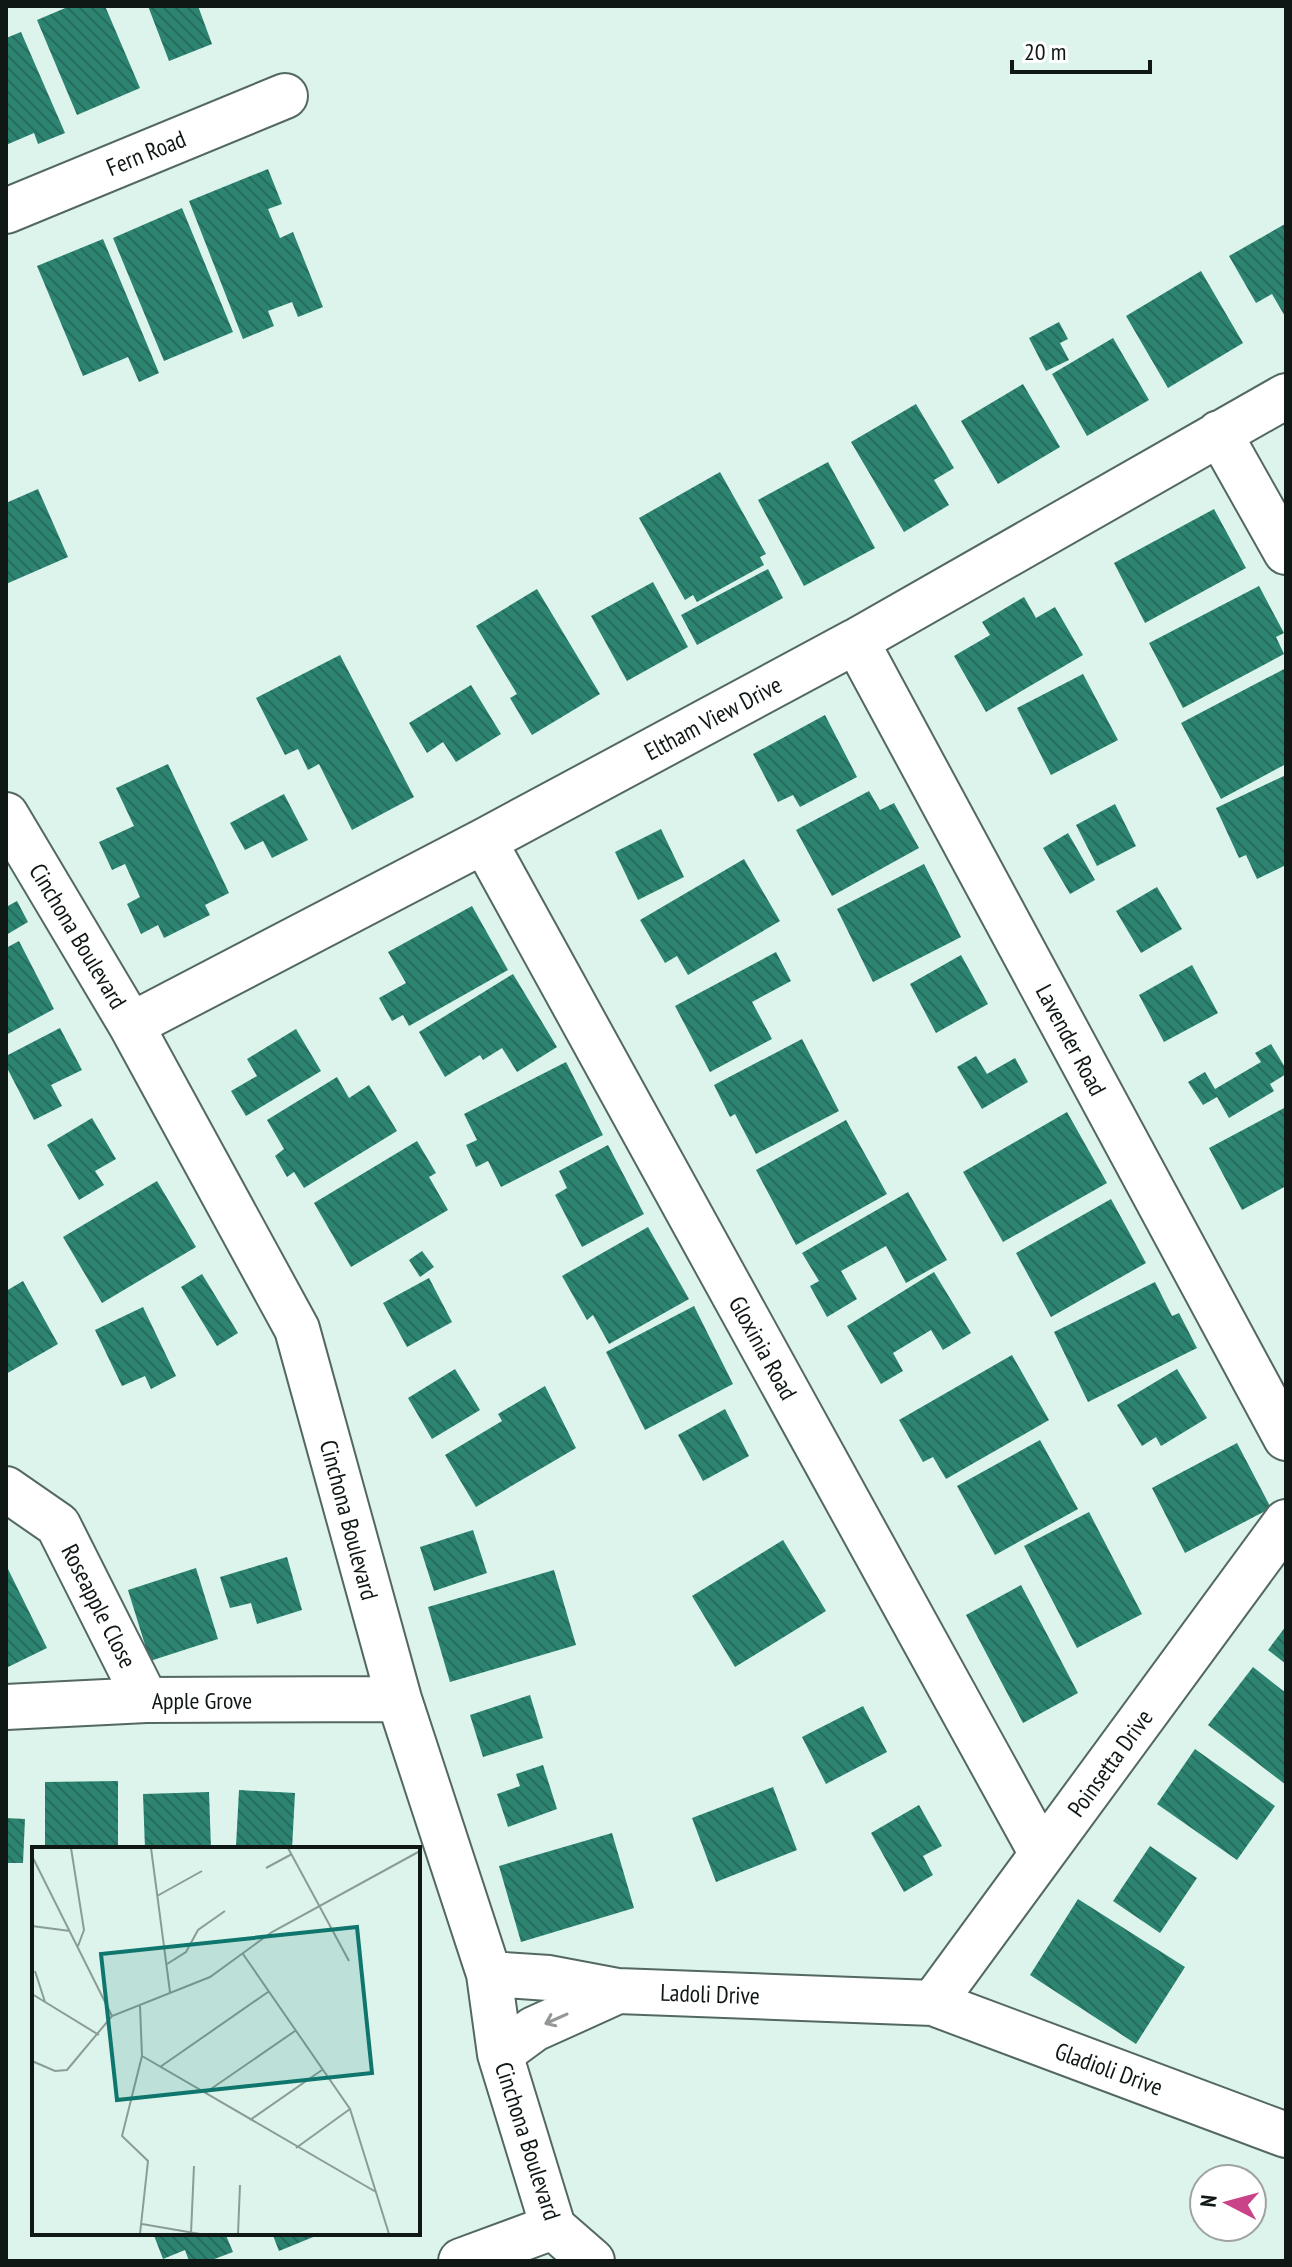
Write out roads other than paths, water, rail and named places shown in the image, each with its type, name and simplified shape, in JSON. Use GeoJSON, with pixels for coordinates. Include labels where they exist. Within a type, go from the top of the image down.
{"type":"FeatureCollection","features":[{"type":"Feature","properties":{"kind":"street","name":"Fern Road"},"geometry":{"type":"LineString","coordinates":[[6,211],[285,96]]}},
{"type":"Feature","properties":{"kind":"street","name":"Eltham View Drive"},"geometry":{"type":"LineString","coordinates":[[131,1025],[484,841],[856,641],[1286,396]]}},
{"type":"Feature","properties":{"kind":"street"},"geometry":{"type":"LineString","coordinates":[[1219,433],[1286,552]]}},
{"type":"Feature","properties":{"kind":"street","name":"Lavender Road"},"geometry":{"type":"LineString","coordinates":[[856,641],[1286,1438]]}},
{"type":"Feature","properties":{"kind":"street","name":"Cinchona Boulevard"},"geometry":{"type":"LineString","coordinates":[[6,815],[131,1025],[297,1329],[399,1699],[489,1974],[500,2054],[553,2227],[592,2261]]}},
{"type":"Feature","properties":{"kind":"street","name":"Gloxinia Road"},"geometry":{"type":"LineString","coordinates":[[484,841],[1042,1854]]}},
{"type":"Feature","properties":{"kind":"street","name":"Roseapple Close"},"geometry":{"type":"LineString","coordinates":[[6,1489],[58,1525],[146,1700]]}},
{"type":"Feature","properties":{"kind":"street","name":"Poinsetta Drive"},"geometry":{"type":"LineString","coordinates":[[933,2003],[1286,1522]]}},
{"type":"Feature","properties":{"kind":"street","name":"Apple Grove"},"geometry":{"type":"LineString","coordinates":[[6,1707],[146,1700],[399,1699]]}},
{"type":"Feature","properties":{"kind":"street","name":"Ladoli Drive"},"geometry":{"type":"LineString","coordinates":[[489,1974],[549,1978],[618,1991],[933,2003]]}},
{"type":"Feature","properties":{"kind":"street"},"geometry":{"type":"LineString","coordinates":[[500,2054],[534,2029],[618,1991]]}},
{"type":"Feature","properties":{"kind":"street","name":"Gladioli Drive"},"geometry":{"type":"LineString","coordinates":[[933,2003],[1286,2135]]}},
{"type":"Feature","properties":{"kind":"street"},"geometry":{"type":"LineString","coordinates":[[461,2261],[553,2227]]}}]}
